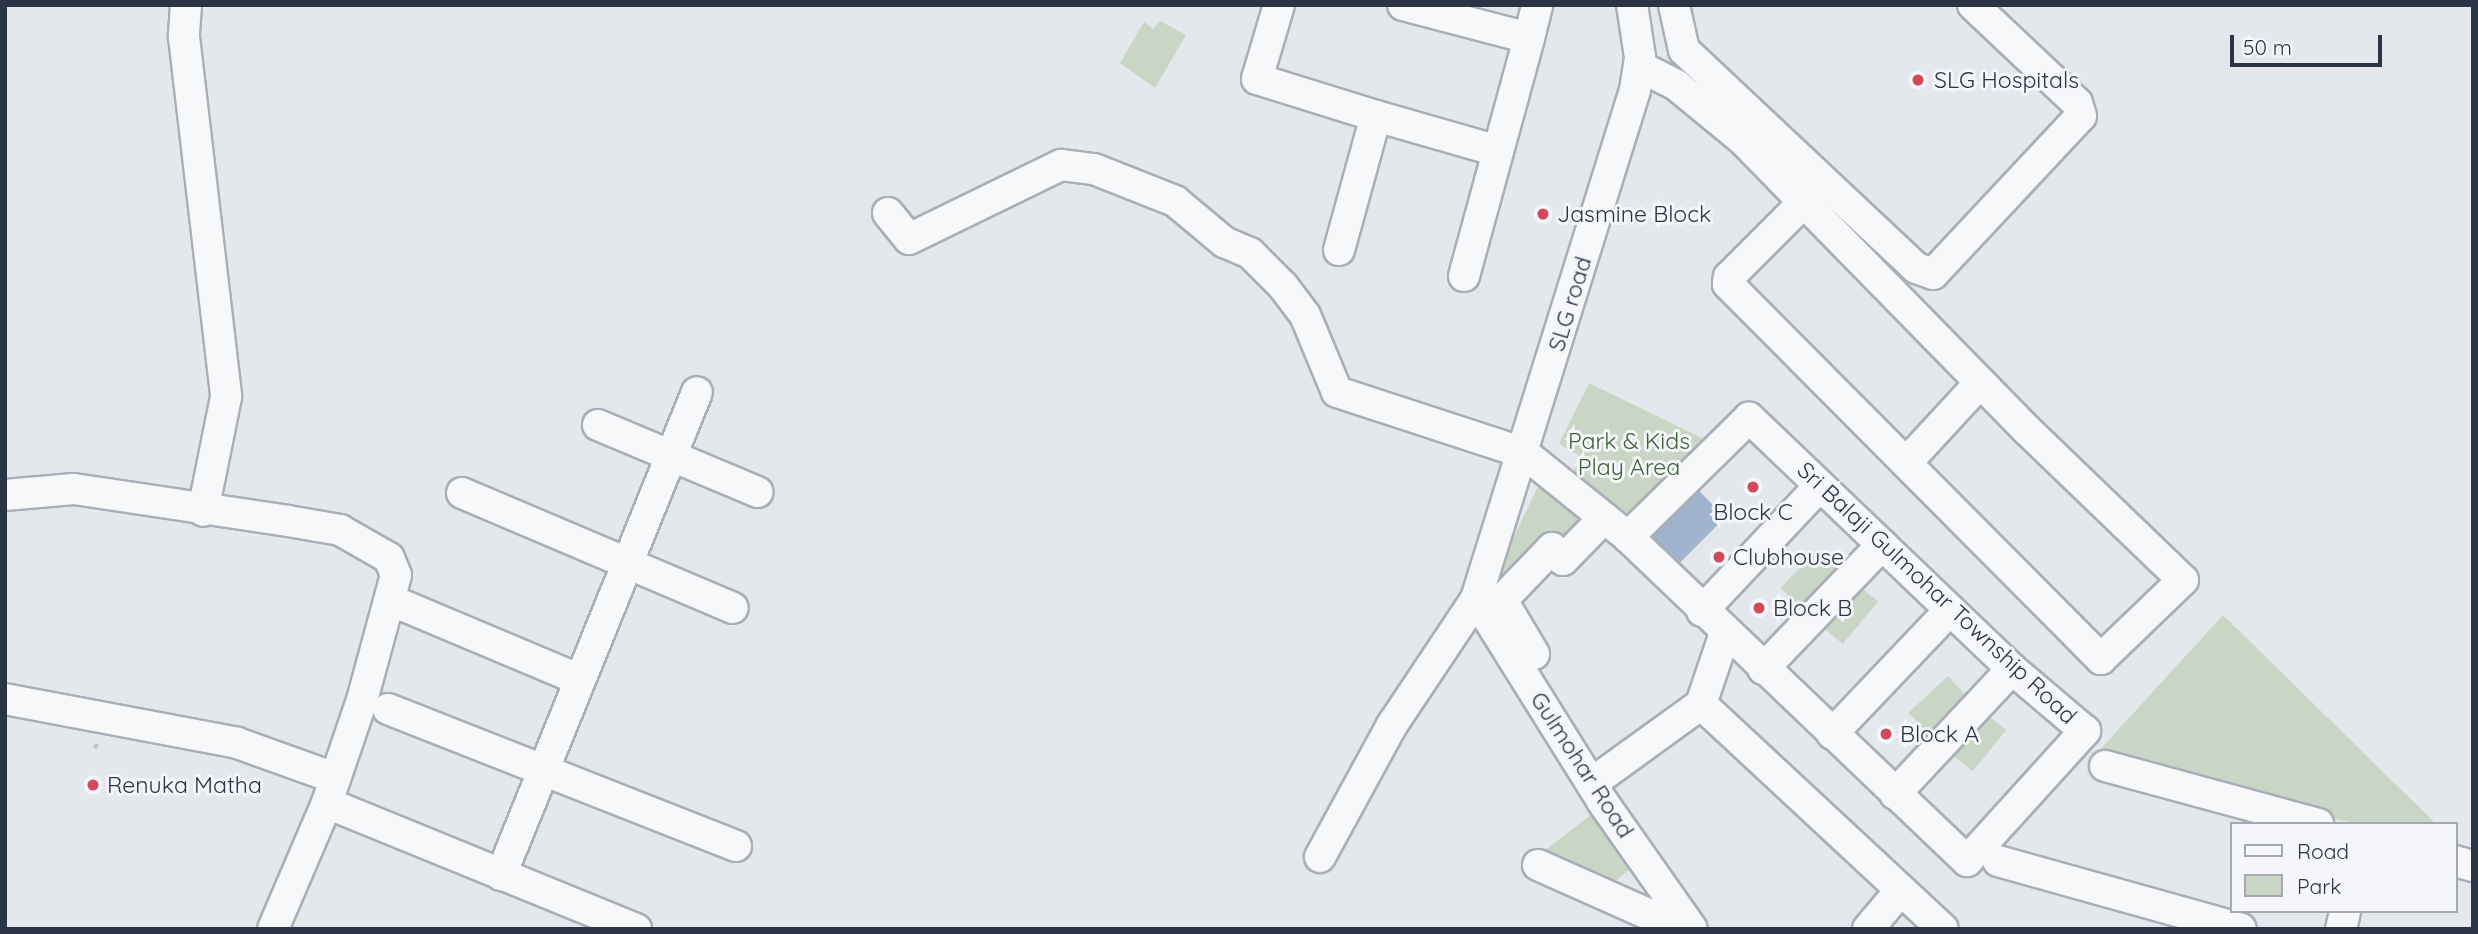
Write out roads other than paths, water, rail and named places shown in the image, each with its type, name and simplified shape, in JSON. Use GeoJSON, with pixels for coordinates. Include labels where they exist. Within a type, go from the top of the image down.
{"type":"FeatureCollection","features":[{"type":"Feature","properties":{"kind":"street"},"geometry":{"type":"LineString","coordinates":[[186,5],[184,37],[226,397],[203,511]]}},
{"type":"Feature","properties":{"kind":"street"},"geometry":{"type":"LineString","coordinates":[[1279,5],[1257,79],[1498,151]]}},
{"type":"Feature","properties":{"kind":"street"},"geometry":{"type":"LineString","coordinates":[[1403,5],[1529,38]]}},
{"type":"Feature","properties":{"kind":"street"},"geometry":{"type":"LineString","coordinates":[[1464,275],[1537,5]]}},
{"type":"Feature","properties":{"kind":"street","name":"SLG road"},"geometry":{"type":"LineString","coordinates":[[1320,857],[1392,725],[1476,599],[1524,453],[1639,66],[1632,5]]}},
{"type":"Feature","properties":{"kind":"street"},"geometry":{"type":"LineString","coordinates":[[1674,5],[1684,50],[1924,273],[1939,271],[2081,116],[2077,103],[1973,5]]}},
{"type":"Feature","properties":{"kind":"street"},"geometry":{"type":"LineString","coordinates":[[1639,66],[1676,85],[1723,124],[1803,203],[1980,383],[2183,580],[2101,659],[1728,285],[1729,277],[1803,203]]}},
{"type":"Feature","properties":{"kind":"street"},"geometry":{"type":"LineString","coordinates":[[1339,250],[1376,116]]}},
{"type":"Feature","properties":{"kind":"street"},"geometry":{"type":"LineString","coordinates":[[888,213],[909,239],[1061,165],[1094,169],[1175,201],[1224,242],[1250,253],[1305,315],[1337,392],[1524,453]]}},
{"type":"Feature","properties":{"kind":"street"},"geometry":{"type":"LineString","coordinates":[[1907,462],[1980,383]]}},
{"type":"Feature","properties":{"kind":"street"},"geometry":{"type":"LineString","coordinates":[[501,874],[697,392]]}},
{"type":"Feature","properties":{"kind":"street","name":"Sri Balaji Gulmohar Township Road"},"geometry":{"type":"LineString","coordinates":[[1524,453],[1628,537],[1763,670],[1967,862],[2085,731],[2012,669],[1749,418],[1628,537]]}},
{"type":"Feature","properties":{"kind":"street"},"geometry":{"type":"LineString","coordinates":[[598,425],[672,453],[757,492]]}},
{"type":"Feature","properties":{"kind":"street"},"geometry":{"type":"LineString","coordinates":[[1702,611],[1820,486]]}},
{"type":"Feature","properties":{"kind":"street"},"geometry":{"type":"LineString","coordinates":[[5,495],[74,489],[340,530],[382,550],[396,575],[390,600],[331,790],[274,929]]}},
{"type":"Feature","properties":{"kind":"street"},"geometry":{"type":"LineString","coordinates":[[462,493],[733,608]]}},
{"type":"Feature","properties":{"kind":"street"},"geometry":{"type":"LineString","coordinates":[[1604,518],[1563,560],[1552,548],[1502,600],[1598,777],[1701,704],[1725,633]]}},
{"type":"Feature","properties":{"kind":"street"},"geometry":{"type":"LineString","coordinates":[[1763,670],[1882,545]]}},
{"type":"Feature","properties":{"kind":"street","name":"Gulmohar Road"},"geometry":{"type":"LineString","coordinates":[[1476,599],[1598,777],[1692,929]]}},
{"type":"Feature","properties":{"kind":"street"},"geometry":{"type":"LineString","coordinates":[[390,600],[580,680]]}},
{"type":"Feature","properties":{"kind":"street"},"geometry":{"type":"LineString","coordinates":[[1832,734],[1950,610]]}},
{"type":"Feature","properties":{"kind":"street"},"geometry":{"type":"LineString","coordinates":[[1895,794],[2012,669]]}},
{"type":"Feature","properties":{"kind":"street"},"geometry":{"type":"LineString","coordinates":[[5,699],[237,743],[501,874],[636,929]]}},
{"type":"Feature","properties":{"kind":"street"},"geometry":{"type":"LineString","coordinates":[[1701,704],[1942,929]]}},
{"type":"Feature","properties":{"kind":"street"},"geometry":{"type":"LineString","coordinates":[[388,709],[545,768],[736,846]]}},
{"type":"Feature","properties":{"kind":"street"},"geometry":{"type":"LineString","coordinates":[[2105,766],[2311,822]]}},
{"type":"Feature","properties":{"kind":"street"},"geometry":{"type":"LineString","coordinates":[[1998,861],[2241,929]]}},
{"type":"Feature","properties":{"kind":"street"},"geometry":{"type":"LineString","coordinates":[[1538,865],[1682,929]]}},
{"type":"Feature","properties":{"kind":"street"},"geometry":{"type":"LineString","coordinates":[[1868,929],[1900,891]]}},
{"type":"Feature","properties":{"kind":"water"},"geometry":{"type":"Polygon","coordinates":[[[1692,484],[1725,517],[1675,567],[1642,534],[1692,484]]]}},
{"type":"Feature","properties":{"kind":"place","name":"SLG Hospitals"},"geometry":{"type":"Point","coordinates":[1918,80]}},
{"type":"Feature","properties":{"kind":"place","name":"Jasmine Block"},"geometry":{"type":"Point","coordinates":[1543,214]}},
{"type":"Feature","properties":{"kind":"place","name":"Block C"},"geometry":{"type":"Point","coordinates":[1753,487]}},
{"type":"Feature","properties":{"kind":"place","name":"Clubhouse"},"geometry":{"type":"Point","coordinates":[1719,557]}},
{"type":"Feature","properties":{"kind":"place","name":"Block B"},"geometry":{"type":"Point","coordinates":[1759,608]}},
{"type":"Feature","properties":{"kind":"place","name":"Block A"},"geometry":{"type":"Point","coordinates":[1886,734]}},
{"type":"Feature","properties":{"kind":"place","name":"Renuka Matha"},"geometry":{"type":"Point","coordinates":[93,785]}},
{"type":"Feature","properties":{"kind":"park label","name":"Park & Kids Play Area"},"geometry":{"type":"Point","coordinates":[1629,454]}}]}
